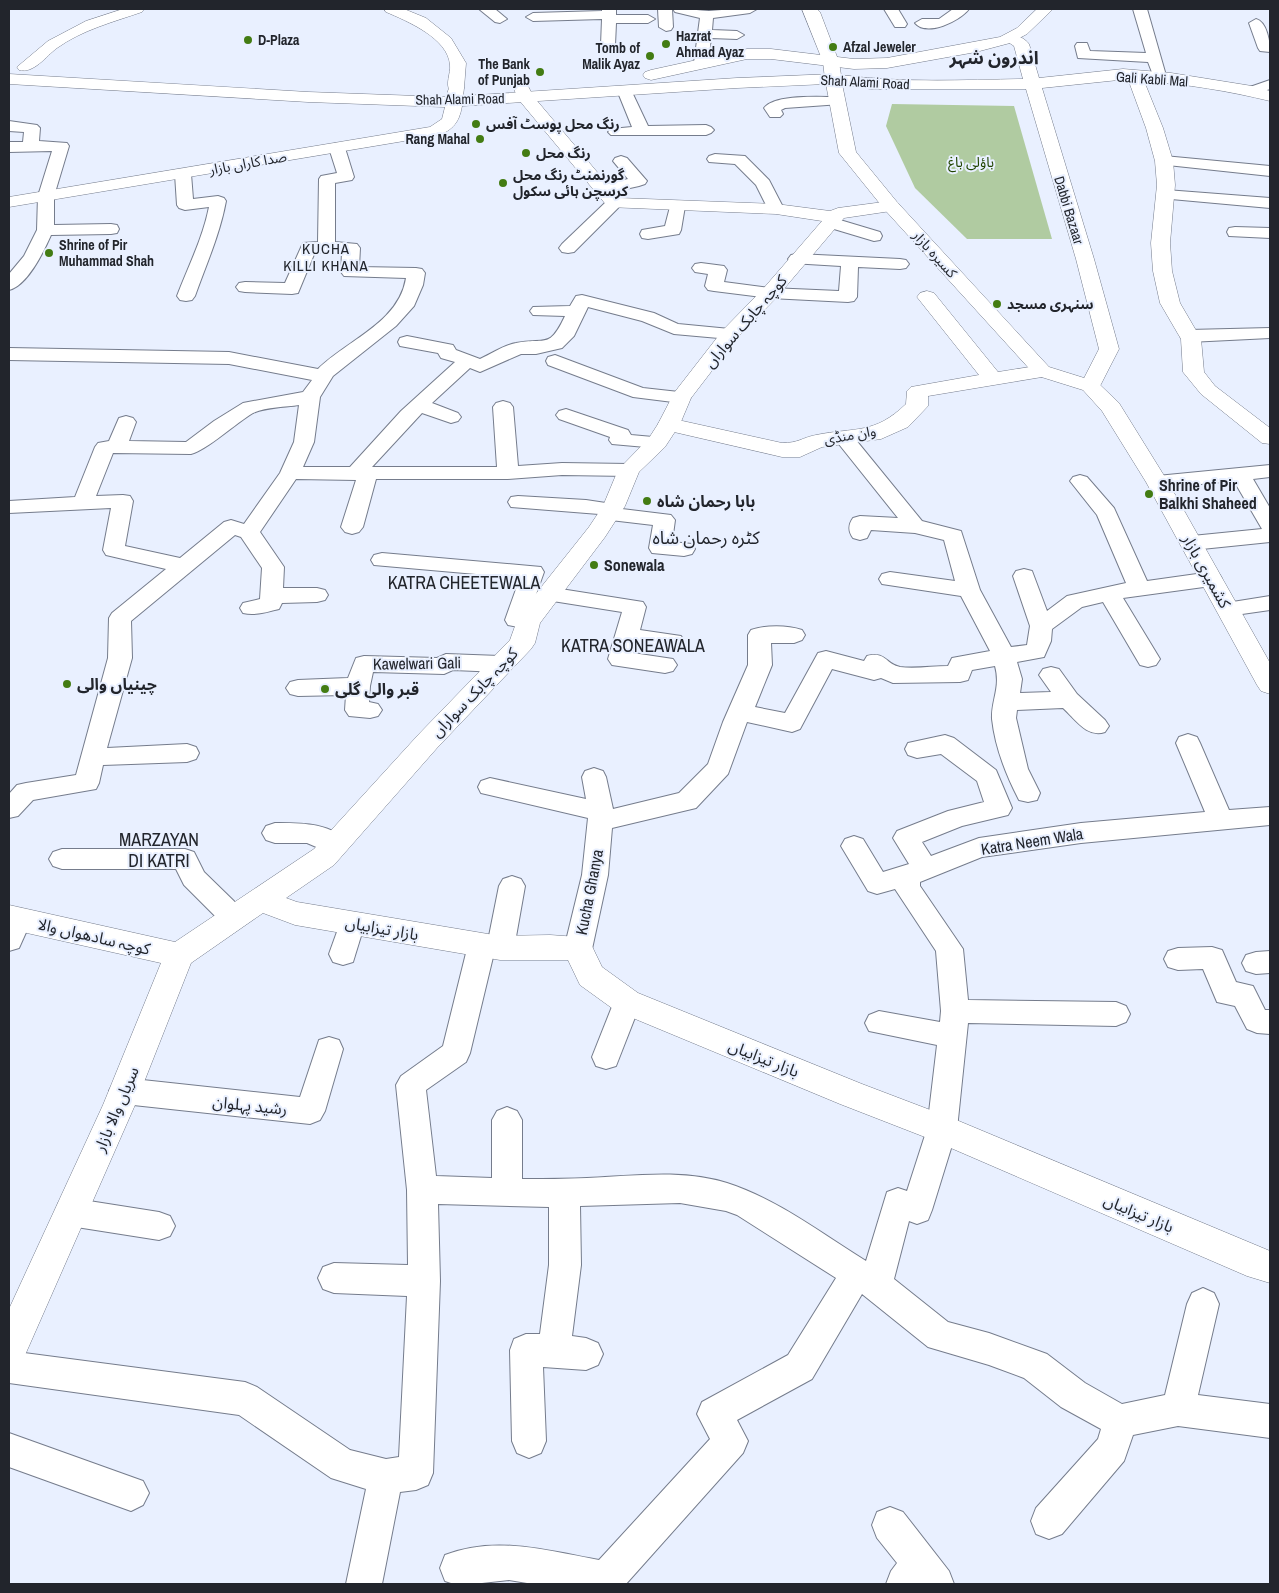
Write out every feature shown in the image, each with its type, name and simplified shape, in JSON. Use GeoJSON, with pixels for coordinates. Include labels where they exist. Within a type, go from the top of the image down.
{"type":"FeatureCollection","features":[{"type":"Feature","properties":{"kind":"street"},"geometry":{"type":"LineString","coordinates":[[17,67],[60,40],[91,24],[138,9]]}},
{"type":"Feature","properties":{"kind":"street"},"geometry":{"type":"LineString","coordinates":[[391,9],[421,21],[446,40],[458,63],[455,95]]}},
{"type":"Feature","properties":{"kind":"street","name":"کسیرہ بازار"},"geometry":{"type":"LineString","coordinates":[[808,9],[812,12],[832,71],[836,101],[848,153],[891,206],[1042,371]]}},
{"type":"Feature","properties":{"kind":"street","name":"Shah Alami Road"},"geometry":{"type":"LineString","coordinates":[[9,79],[298,97],[624,90],[801,79],[854,64],[887,63],[993,44],[1022,31],[1046,9]]}},
{"type":"Feature","properties":{"kind":"street","name":"Dabbi Bazaar"},"geometry":{"type":"LineString","coordinates":[[1010,38],[1021,44],[1109,349],[1090,386]]}},
{"type":"Feature","properties":{"kind":"street","name":"Shah Alami Road"},"geometry":{"type":"LineString","coordinates":[[522,91],[642,76],[681,69],[735,55],[757,53],[832,71],[871,84],[1032,84]]}},
{"type":"Feature","properties":{"kind":"street","name":"Shah Alami Road"},"geometry":{"type":"LineString","coordinates":[[17,67],[274,85],[455,95]]}},
{"type":"Feature","properties":{"kind":"street","name":"Gali Kabli Mal"},"geometry":{"type":"LineString","coordinates":[[1032,84],[1123,74],[1159,77],[1252,91],[1270,96]]}},
{"type":"Feature","properties":{"kind":"street"},"geometry":{"type":"LineString","coordinates":[[1134,75],[1164,161],[1166,195],[1160,229],[1161,255],[1165,284],[1174,311],[1184,325],[1192,343],[1192,370],[1200,383],[1270,438]]}},
{"type":"Feature","properties":{"kind":"street"},"geometry":{"type":"LineString","coordinates":[[522,91],[614,203],[776,209],[833,219],[838,213],[891,206]]}},
{"type":"Feature","properties":{"kind":"street","name":"صدا کاراں بازار"},"geometry":{"type":"LineString","coordinates":[[9,202],[442,129],[452,119],[455,95]]}},
{"type":"Feature","properties":{"kind":"street","name":"کوچہ چابک سواراں"},"geometry":{"type":"LineString","coordinates":[[246,909],[324,857],[428,740],[522,643],[528,621],[610,512],[629,470],[663,433],[681,397],[730,334],[770,293],[833,219]]}},
{"type":"Feature","properties":{"kind":"street"},"geometry":{"type":"LineString","coordinates":[[927,298],[993,379]]}},
{"type":"Feature","properties":{"kind":"street"},"geometry":{"type":"LineString","coordinates":[[1042,371],[1090,386]]}},
{"type":"Feature","properties":{"kind":"street","name":"وان منڈی"},"geometry":{"type":"LineString","coordinates":[[663,433],[782,450],[800,450],[817,441],[873,434],[900,422],[917,406],[918,391],[1042,371]]}},
{"type":"Feature","properties":{"kind":"street","name":"کشمیری بازار"},"geometry":{"type":"LineString","coordinates":[[1090,386],[1112,408],[1157,482],[1270,685]]}},
{"type":"Feature","properties":{"kind":"street"},"geometry":{"type":"LineString","coordinates":[[179,955],[246,909]]}},
{"type":"Feature","properties":{"kind":"street","name":"بازار تیزابیاں"},"geometry":{"type":"LineString","coordinates":[[246,909],[295,914],[491,947],[578,949],[590,976],[627,1002],[851,1094],[942,1129],[1270,1267]]}},
{"type":"Feature","properties":{"kind":"street","name":"کوچہ سادھواں والا"},"geometry":{"type":"LineString","coordinates":[[12,925],[179,955]]}},
{"type":"Feature","properties":{"kind":"street","name":"سریاں والا بازار"},"geometry":{"type":"LineString","coordinates":[[9,1349],[124,1091],[179,955]]}},
{"type":"Feature","properties":{"kind":"lane"},"geometry":{"type":"LineString","coordinates":[[486,9],[500,18]]}},
{"type":"Feature","properties":{"kind":"lane"},"geometry":{"type":"LineString","coordinates":[[665,9],[666,27]]}},
{"type":"Feature","properties":{"kind":"lane"},"geometry":{"type":"LineString","coordinates":[[687,9],[706,15],[750,9]]}},
{"type":"Feature","properties":{"kind":"lane"},"geometry":{"type":"LineString","coordinates":[[891,9],[900,24]]}},
{"type":"Feature","properties":{"kind":"lane"},"geometry":{"type":"LineString","coordinates":[[914,9],[924,27],[942,23],[962,9]]}},
{"type":"Feature","properties":{"kind":"lane"},"geometry":{"type":"LineString","coordinates":[[1140,9],[1159,77]]}},
{"type":"Feature","properties":{"kind":"lane"},"geometry":{"type":"LineString","coordinates":[[608,45],[609,14]]}},
{"type":"Feature","properties":{"kind":"lane"},"geometry":{"type":"LineString","coordinates":[[533,17],[609,14],[648,19]]}},
{"type":"Feature","properties":{"kind":"lane"},"geometry":{"type":"LineString","coordinates":[[701,63],[706,15]]}},
{"type":"Feature","properties":{"kind":"lane"},"geometry":{"type":"LineString","coordinates":[[1256,23],[1265,48],[1270,48]]}},
{"type":"Feature","properties":{"kind":"lane"},"geometry":{"type":"LineString","coordinates":[[704,34],[737,35]]}},
{"type":"Feature","properties":{"kind":"lane"},"geometry":{"type":"LineString","coordinates":[[1082,46],[1083,55],[1154,58]]}},
{"type":"Feature","properties":{"kind":"lane"},"geometry":{"type":"LineString","coordinates":[[1252,91],[1270,84]]}},
{"type":"Feature","properties":{"kind":"lane"},"geometry":{"type":"LineString","coordinates":[[624,90],[642,131]]}},
{"type":"Feature","properties":{"kind":"lane"},"geometry":{"type":"LineString","coordinates":[[775,114],[772,108],[782,104],[836,101]]}},
{"type":"Feature","properties":{"kind":"lane"},"geometry":{"type":"LineString","coordinates":[[9,126],[32,128],[31,146]]}},
{"type":"Feature","properties":{"kind":"lane"},"geometry":{"type":"LineString","coordinates":[[616,132],[706,130]]}},
{"type":"Feature","properties":{"kind":"lane"},"geometry":{"type":"LineString","coordinates":[[9,147],[62,146],[46,196],[45,230],[32,258],[9,285]]}},
{"type":"Feature","properties":{"kind":"lane"},"geometry":{"type":"LineString","coordinates":[[326,247],[327,179],[346,177],[337,148]]}},
{"type":"Feature","properties":{"kind":"lane"},"geometry":{"type":"LineString","coordinates":[[715,159],[740,159],[762,183],[776,209]]}},
{"type":"Feature","properties":{"kind":"lane"},"geometry":{"type":"LineString","coordinates":[[602,189],[639,181],[621,161]]}},
{"type":"Feature","properties":{"kind":"lane"},"geometry":{"type":"LineString","coordinates":[[1164,161],[1270,171]]}},
{"type":"Feature","properties":{"kind":"lane"},"geometry":{"type":"LineString","coordinates":[[182,174],[184,205],[218,201],[214,223],[198,269],[186,296]]}},
{"type":"Feature","properties":{"kind":"lane"},"geometry":{"type":"LineString","coordinates":[[1166,195],[1270,203]]}},
{"type":"Feature","properties":{"kind":"lane"},"geometry":{"type":"LineString","coordinates":[[568,248],[614,203]]}},
{"type":"Feature","properties":{"kind":"lane"},"geometry":{"type":"LineString","coordinates":[[648,234],[673,230],[676,206]]}},
{"type":"Feature","properties":{"kind":"lane"},"geometry":{"type":"LineString","coordinates":[[833,219],[874,236]]}},
{"type":"Feature","properties":{"kind":"lane"},"geometry":{"type":"LineString","coordinates":[[45,230],[111,229]]}},
{"type":"Feature","properties":{"kind":"lane"},"geometry":{"type":"LineString","coordinates":[[1235,232],[1270,233]]}},
{"type":"Feature","properties":{"kind":"lane"},"geometry":{"type":"LineString","coordinates":[[245,287],[292,289],[309,247],[351,248],[350,272],[416,273],[414,286],[408,302],[390,322],[326,372],[310,396],[304,442],[290,473],[249,532]]}},
{"type":"Feature","properties":{"kind":"lane"},"geometry":{"type":"LineString","coordinates":[[9,258],[32,258]]}},
{"type":"Feature","properties":{"kind":"lane"},"geometry":{"type":"LineString","coordinates":[[797,259],[900,264]]}},
{"type":"Feature","properties":{"kind":"lane"},"geometry":{"type":"LineString","coordinates":[[702,268],[718,270],[714,286],[770,293],[848,297],[850,262]]}},
{"type":"Feature","properties":{"kind":"lane"},"geometry":{"type":"LineString","coordinates":[[407,342],[446,349],[448,354],[480,366],[518,348],[536,348],[554,344],[565,336],[582,300],[641,314],[674,329],[730,334]]}},
{"type":"Feature","properties":{"kind":"lane"},"geometry":{"type":"LineString","coordinates":[[539,311],[578,311]]}},
{"type":"Feature","properties":{"kind":"lane"},"geometry":{"type":"LineString","coordinates":[[1189,336],[1270,333]]}},
{"type":"Feature","properties":{"kind":"lane"},"geometry":{"type":"LineString","coordinates":[[9,354],[229,358],[323,376]]}},
{"type":"Feature","properties":{"kind":"lane"},"geometry":{"type":"LineString","coordinates":[[434,368],[448,354]]}},
{"type":"Feature","properties":{"kind":"lane"},"geometry":{"type":"LineString","coordinates":[[352,527],[362,474],[419,404],[468,360]]}},
{"type":"Feature","properties":{"kind":"lane"},"geometry":{"type":"LineString","coordinates":[[555,361],[640,393],[681,397]]}},
{"type":"Feature","properties":{"kind":"lane"},"geometry":{"type":"LineString","coordinates":[[83,503],[105,447],[191,448],[221,425],[250,407],[310,396]]}},
{"type":"Feature","properties":{"kind":"lane"},"geometry":{"type":"LineString","coordinates":[[419,404],[452,417]]}},
{"type":"Feature","properties":{"kind":"lane"},"geometry":{"type":"LineString","coordinates":[[503,407],[508,473]]}},
{"type":"Feature","properties":{"kind":"lane"},"geometry":{"type":"LineString","coordinates":[[566,415],[620,434],[619,440],[663,433]]}},
{"type":"Feature","properties":{"kind":"lane"},"geometry":{"type":"LineString","coordinates":[[117,448],[126,422]]}},
{"type":"Feature","properties":{"kind":"lane"},"geometry":{"type":"LineString","coordinates":[[844,438],[915,526]]}},
{"type":"Feature","properties":{"kind":"lane"},"geometry":{"type":"LineString","coordinates":[[290,473],[508,473],[562,470],[629,470]]}},
{"type":"Feature","properties":{"kind":"lane"},"geometry":{"type":"LineString","coordinates":[[1157,482],[1270,471]]}},
{"type":"Feature","properties":{"kind":"lane"},"geometry":{"type":"LineString","coordinates":[[1240,474],[1270,525]]}},
{"type":"Feature","properties":{"kind":"lane"},"geometry":{"type":"LineString","coordinates":[[1080,481],[1107,513],[1140,590]]}},
{"type":"Feature","properties":{"kind":"lane"},"geometry":{"type":"LineString","coordinates":[[9,507],[123,501],[114,550],[184,566]]}},
{"type":"Feature","properties":{"kind":"lane"},"geometry":{"type":"LineString","coordinates":[[518,502],[586,506],[610,512],[664,520],[660,548],[684,549]]}},
{"type":"Feature","properties":{"kind":"lane"},"geometry":{"type":"LineString","coordinates":[[860,533],[860,523],[915,526],[954,536],[969,590],[1004,656],[1010,679],[1004,718],[1006,731],[1016,769],[1028,793]]}},
{"type":"Feature","properties":{"kind":"lane"},"geometry":{"type":"LineString","coordinates":[[9,809],[26,792],[87,783],[92,757],[120,658],[120,618],[231,527],[249,532],[258,548],[273,567],[271,604],[251,608]]}},
{"type":"Feature","properties":{"kind":"lane"},"geometry":{"type":"LineString","coordinates":[[1192,543],[1270,535]]}},
{"type":"Feature","properties":{"kind":"lane"},"geometry":{"type":"LineString","coordinates":[[382,560],[533,572],[516,620],[528,621]]}},
{"type":"Feature","properties":{"kind":"lane"},"geometry":{"type":"LineString","coordinates":[[742,712],[792,723],[826,660],[874,672],[875,662],[893,675],[960,674],[960,664],[1036,652],[1040,642],[1042,626],[1024,576]]}},
{"type":"Feature","properties":{"kind":"lane"},"geometry":{"type":"LineString","coordinates":[[890,579],[969,590]]}},
{"type":"Feature","properties":{"kind":"lane"},"geometry":{"type":"LineString","coordinates":[[1042,626],[1075,602],[1109,593],[1210,579]]}},
{"type":"Feature","properties":{"kind":"lane"},"geometry":{"type":"LineString","coordinates":[[1109,593],[1148,660]]}},
{"type":"Feature","properties":{"kind":"lane"},"geometry":{"type":"LineString","coordinates":[[548,594],[635,607],[620,659],[664,665]]}},
{"type":"Feature","properties":{"kind":"lane"},"geometry":{"type":"LineString","coordinates":[[272,596],[317,595]]}},
{"type":"Feature","properties":{"kind":"lane"},"geometry":{"type":"LineString","coordinates":[[1228,609],[1270,603]]}},
{"type":"Feature","properties":{"kind":"lane"},"geometry":{"type":"LineString","coordinates":[[490,787],[600,817],[687,801],[720,768],[735,722],[742,712],[760,665],[759,635],[794,635]]}},
{"type":"Feature","properties":{"kind":"lane"},"geometry":{"type":"LineString","coordinates":[[626,636],[673,641]]}},
{"type":"Feature","properties":{"kind":"lane","name":"Kawelwari Gali"},"geometry":{"type":"LineString","coordinates":[[370,710],[357,710],[358,686],[364,664],[444,666],[446,662],[500,664]]}},
{"type":"Feature","properties":{"kind":"lane"},"geometry":{"type":"LineString","coordinates":[[1051,675],[1070,700],[1097,726]]}},
{"type":"Feature","properties":{"kind":"lane"},"geometry":{"type":"LineString","coordinates":[[298,688],[358,686]]}},
{"type":"Feature","properties":{"kind":"lane"},"geometry":{"type":"LineString","coordinates":[[1006,702],[1070,700]]}},
{"type":"Feature","properties":{"kind":"lane"},"geometry":{"type":"LineString","coordinates":[[1188,743],[1220,819]]}},
{"type":"Feature","properties":{"kind":"lane"},"geometry":{"type":"LineString","coordinates":[[458,1568],[509,1562],[605,1582],[731,1441],[714,1414],[800,1367],[866,1279],[898,1202],[917,1210],[942,1129],[954,1024],[949,950],[907,888],[916,872],[906,838],[957,818],[999,808],[987,776],[944,744],[917,750]]}},
{"type":"Feature","properties":{"kind":"lane"},"geometry":{"type":"LineString","coordinates":[[92,757],[187,753]]}},
{"type":"Feature","properties":{"kind":"lane","name":"Kucha Ghanya"},"geometry":{"type":"LineString","coordinates":[[578,949],[595,875],[600,817],[594,777]]}},
{"type":"Feature","properties":{"kind":"lane","name":"Katra Neem Wala"},"geometry":{"type":"LineString","coordinates":[[854,846],[877,884],[916,872],[979,848],[1081,833],[1270,816]]}},
{"type":"Feature","properties":{"kind":"lane"},"geometry":{"type":"LineString","coordinates":[[275,833],[310,833],[336,845]]}},
{"type":"Feature","properties":{"kind":"lane"},"geometry":{"type":"LineString","coordinates":[[62,859],[185,859],[193,878],[246,909]]}},
{"type":"Feature","properties":{"kind":"lane"},"geometry":{"type":"LineString","coordinates":[[9,1367],[245,1399],[343,1466],[386,1476],[416,1473],[424,1281],[422,1190],[411,1085],[456,1053],[512,886]]}},
{"type":"Feature","properties":{"kind":"lane"},"geometry":{"type":"LineString","coordinates":[[344,954],[352,923]]}},
{"type":"Feature","properties":{"kind":"lane"},"geometry":{"type":"LineString","coordinates":[[1178,959],[1212,958],[1227,994],[1243,994],[1257,1021],[1270,1022]]}},
{"type":"Feature","properties":{"kind":"lane"},"geometry":{"type":"LineString","coordinates":[[606,1057],[627,1002]]}},
{"type":"Feature","properties":{"kind":"lane"},"geometry":{"type":"LineString","coordinates":[[879,1023],[954,1024],[1116,1014]]}},
{"type":"Feature","properties":{"kind":"lane","name":"رشید پہلوان"},"geometry":{"type":"LineString","coordinates":[[124,1091],[310,1112],[329,1049]]}},
{"type":"Feature","properties":{"kind":"lane"},"geometry":{"type":"LineString","coordinates":[[507,1120],[507,1191]]}},
{"type":"Feature","properties":{"kind":"lane"},"geometry":{"type":"LineString","coordinates":[[422,1190],[564,1193],[691,1188],[733,1198],[748,1205],[866,1279],[940,1336],[989,1349],[1035,1366],[1074,1395],[1120,1421],[1178,1409],[1270,1421]]}},
{"type":"Feature","properties":{"kind":"lane"},"geometry":{"type":"LineString","coordinates":[[554,1351],[565,1264],[564,1193]]}},
{"type":"Feature","properties":{"kind":"lane"},"geometry":{"type":"LineString","coordinates":[[70,1212],[159,1226]]}},
{"type":"Feature","properties":{"kind":"lane"},"geometry":{"type":"LineString","coordinates":[[334,1278],[424,1281]]}},
{"type":"Feature","properties":{"kind":"lane"},"geometry":{"type":"LineString","coordinates":[[1178,1409],[1203,1304]]}},
{"type":"Feature","properties":{"kind":"lane"},"geometry":{"type":"LineString","coordinates":[[529,1441],[526,1350],[586,1354]]}},
{"type":"Feature","properties":{"kind":"lane"},"geometry":{"type":"LineString","coordinates":[[1049,1521],[1112,1449],[1120,1421]]}},
{"type":"Feature","properties":{"kind":"lane"},"geometry":{"type":"LineString","coordinates":[[9,1450],[131,1493]]}},
{"type":"Feature","properties":{"kind":"lane"},"geometry":{"type":"LineString","coordinates":[[364,1584],[386,1476]]}},
{"type":"Feature","properties":{"kind":"lane"},"geometry":{"type":"LineString","coordinates":[[890,1525],[920,1578]]}},
{"type":"Feature","properties":{"kind":"green space","name":"باؤلی باغ"},"geometry":{"type":"Polygon","coordinates":[[[892,104],[1014,106],[1052,239],[967,239],[915,188],[886,126],[892,104]]]}},
{"type":"Feature","properties":{"kind":"place","name":"D-Plaza"},"geometry":{"type":"Point","coordinates":[248,40]}},
{"type":"Feature","properties":{"kind":"place","name":"Hazrat Ahmad Ayaz"},"geometry":{"type":"Point","coordinates":[666,44]}},
{"type":"Feature","properties":{"kind":"place","name":"Afzal Jeweler"},"geometry":{"type":"Point","coordinates":[833,47]}},
{"type":"Feature","properties":{"kind":"place","name":"Tomb of Malik Ayaz"},"geometry":{"type":"Point","coordinates":[650,56]}},
{"type":"Feature","properties":{"kind":"place","name":"The Bank of Punjab"},"geometry":{"type":"Point","coordinates":[540,72]}},
{"type":"Feature","properties":{"kind":"place","name":"رنگ محل پوسٹ آفس"},"geometry":{"type":"Point","coordinates":[476,124]}},
{"type":"Feature","properties":{"kind":"place","name":"Rang Mahal"},"geometry":{"type":"Point","coordinates":[480,139]}},
{"type":"Feature","properties":{"kind":"place","name":"رنگ محل"},"geometry":{"type":"Point","coordinates":[526,153]}},
{"type":"Feature","properties":{"kind":"place","name":"گورنمنٹ رنگ محل کرسچن ہائی سکول"},"geometry":{"type":"Point","coordinates":[503,183]}},
{"type":"Feature","properties":{"kind":"place","name":"Shrine of Pir Muhammad Shah"},"geometry":{"type":"Point","coordinates":[49,253]}},
{"type":"Feature","properties":{"kind":"place","name":"سنہری مسجد"},"geometry":{"type":"Point","coordinates":[997,304]}},
{"type":"Feature","properties":{"kind":"place","name":"Shrine of Pir Balkhi Shaheed"},"geometry":{"type":"Point","coordinates":[1149,494]}},
{"type":"Feature","properties":{"kind":"place","name":"بابا رحمان شاہ"},"geometry":{"type":"Point","coordinates":[647,501]}},
{"type":"Feature","properties":{"kind":"place","name":"Sonewala"},"geometry":{"type":"Point","coordinates":[594,565]}},
{"type":"Feature","properties":{"kind":"place","name":"چینیاں والی"},"geometry":{"type":"Point","coordinates":[67,684]}},
{"type":"Feature","properties":{"kind":"place","name":"قبر والی گلی"},"geometry":{"type":"Point","coordinates":[325,689]}},
{"type":"Feature","properties":{"kind":"district","name":"اندرون شہر"},"geometry":{"type":"Point","coordinates":[994,57]}},
{"type":"Feature","properties":{"kind":"district","name":"KUCHA KILLI KHANA"},"geometry":{"type":"Point","coordinates":[326,256]}},
{"type":"Feature","properties":{"kind":"district","name":"کٹرہ رحمان شاہ"},"geometry":{"type":"Point","coordinates":[706,537]}},
{"type":"Feature","properties":{"kind":"district","name":"KATRA CHEETEWALA"},"geometry":{"type":"Point","coordinates":[464,582]}},
{"type":"Feature","properties":{"kind":"district","name":"KATRA SONEAWALA"},"geometry":{"type":"Point","coordinates":[633,645]}},
{"type":"Feature","properties":{"kind":"district","name":"MARZAYAN DI KATRI"},"geometry":{"type":"Point","coordinates":[159,850]}}]}
